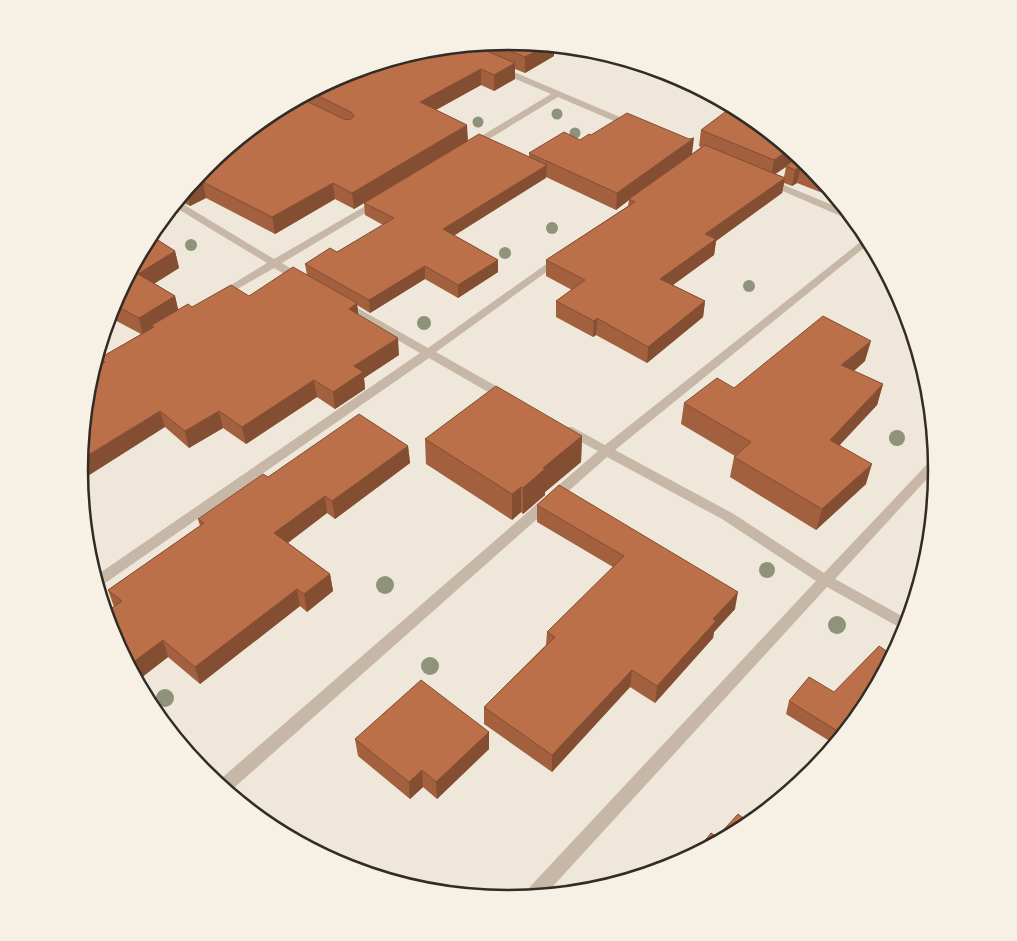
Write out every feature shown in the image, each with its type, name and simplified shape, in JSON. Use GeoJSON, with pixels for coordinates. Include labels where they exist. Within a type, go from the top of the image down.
{"type":"FeatureCollection","features":[{"type":"Feature","properties":{"kind":"street"},"geometry":{"type":"LineString","coordinates":[[494,67],[638,128]]}},
{"type":"Feature","properties":{"kind":"street"},"geometry":{"type":"LineString","coordinates":[[466,149],[558,94]]}},
{"type":"Feature","properties":{"kind":"street"},"geometry":{"type":"LineString","coordinates":[[754,176],[776,180],[838,210]]}},
{"type":"Feature","properties":{"kind":"street"},"geometry":{"type":"LineString","coordinates":[[207,304],[390,194]]}},
{"type":"Feature","properties":{"kind":"street"},"geometry":{"type":"LineString","coordinates":[[181,207],[308,284]]}},
{"type":"Feature","properties":{"kind":"street"},"geometry":{"type":"LineString","coordinates":[[227,783],[607,450],[863,244]]}},
{"type":"Feature","properties":{"kind":"street"},"geometry":{"type":"LineString","coordinates":[[102,579],[428,353],[573,248]]}},
{"type":"Feature","properties":{"kind":"street"},"geometry":{"type":"LineString","coordinates":[[333,299],[515,402]]}},
{"type":"Feature","properties":{"kind":"street"},"geometry":{"type":"LineString","coordinates":[[557,424],[727,516],[825,580],[901,622]]}},
{"type":"Feature","properties":{"kind":"street"},"geometry":{"type":"LineString","coordinates":[[539,890],[642,776],[929,470]]}},
{"type":"Feature","properties":{"kind":"building"},"geometry":{"type":"Polygon","coordinates":[[[508,50],[536,51],[525,57],[508,50]]]}},
{"type":"Feature","properties":{"kind":"building"},"geometry":{"type":"Polygon","coordinates":[[[486,51],[515,63],[494,75],[481,69],[420,102],[467,125],[352,193],[333,183],[272,217],[202,182],[231,154],[275,121],[307,101],[344,119],[350,120],[354,116],[351,112],[318,96],[373,72],[426,58],[486,51]]]}},
{"type":"Feature","properties":{"kind":"building"},"geometry":{"type":"Polygon","coordinates":[[[726,111],[784,153],[774,160],[701,130],[726,111]]]}},
{"type":"Feature","properties":{"kind":"building"},"geometry":{"type":"Polygon","coordinates":[[[627,113],[689,139],[694,138],[617,193],[529,153],[564,132],[580,140],[627,113]]]}},
{"type":"Feature","properties":{"kind":"building"},"geometry":{"type":"Polygon","coordinates":[[[479,134],[547,165],[443,229],[498,260],[458,285],[425,266],[369,300],[305,264],[330,248],[337,252],[394,218],[364,203],[479,134]]]}},
{"type":"Feature","properties":{"kind":"building"},"geometry":{"type":"Polygon","coordinates":[[[705,145],[785,178],[705,234],[716,239],[660,279],[705,301],[648,347],[597,318],[594,321],[556,301],[585,280],[546,260],[635,202],[629,199],[705,145]]]}},
{"type":"Feature","properties":{"kind":"building"},"geometry":{"type":"Polygon","coordinates":[[[793,161],[800,167],[795,170],[786,166],[793,161]]]}},
{"type":"Feature","properties":{"kind":"building"},"geometry":{"type":"Polygon","coordinates":[[[157,240],[175,251],[138,274],[175,296],[139,318],[121,308],[144,260],[157,240]]]}},
{"type":"Feature","properties":{"kind":"building"},"geometry":{"type":"Polygon","coordinates":[[[293,267],[357,303],[349,309],[398,338],[354,366],[363,372],[333,392],[314,380],[242,427],[219,411],[185,431],[160,411],[89,455],[96,388],[102,364],[105,362],[103,360],[104,356],[154,327],[152,325],[188,304],[192,307],[231,285],[249,296],[293,267]]]}},
{"type":"Feature","properties":{"kind":"building"},"geometry":{"type":"Polygon","coordinates":[[[823,316],[871,341],[841,365],[883,384],[830,440],[872,464],[822,509],[734,457],[751,442],[684,403],[717,378],[734,388],[823,316]]]}},
{"type":"Feature","properties":{"kind":"building"},"geometry":{"type":"Polygon","coordinates":[[[496,386],[582,436],[543,468],[545,469],[523,488],[521,487],[512,494],[425,439],[496,386]]]}},
{"type":"Feature","properties":{"kind":"building"},"geometry":{"type":"Polygon","coordinates":[[[359,414],[408,446],[332,501],[325,496],[274,533],[330,574],[304,594],[297,589],[195,667],[163,640],[134,662],[111,609],[122,601],[108,590],[204,523],[198,519],[263,474],[268,477],[359,414]]]}},
{"type":"Feature","properties":{"kind":"building"},"geometry":{"type":"Polygon","coordinates":[[[559,485],[738,592],[713,619],[716,621],[657,686],[632,670],[552,755],[484,707],[555,637],[547,632],[624,556],[537,505],[559,485]]]}},
{"type":"Feature","properties":{"kind":"building"},"geometry":{"type":"Polygon","coordinates":[[[879,646],[888,652],[873,681],[838,731],[789,701],[809,677],[834,692],[879,646]]]}},
{"type":"Feature","properties":{"kind":"building"},"geometry":{"type":"Polygon","coordinates":[[[421,680],[489,732],[436,782],[422,770],[409,782],[355,739],[421,680]]]}},
{"type":"Feature","properties":{"kind":"building"},"geometry":{"type":"Polygon","coordinates":[[[738,814],[744,819],[742,820],[719,835],[738,814]]]}},
{"type":"Feature","properties":{"kind":"building"},"geometry":{"type":"Polygon","coordinates":[[[711,833],[716,836],[703,843],[711,833]]]}}]}
